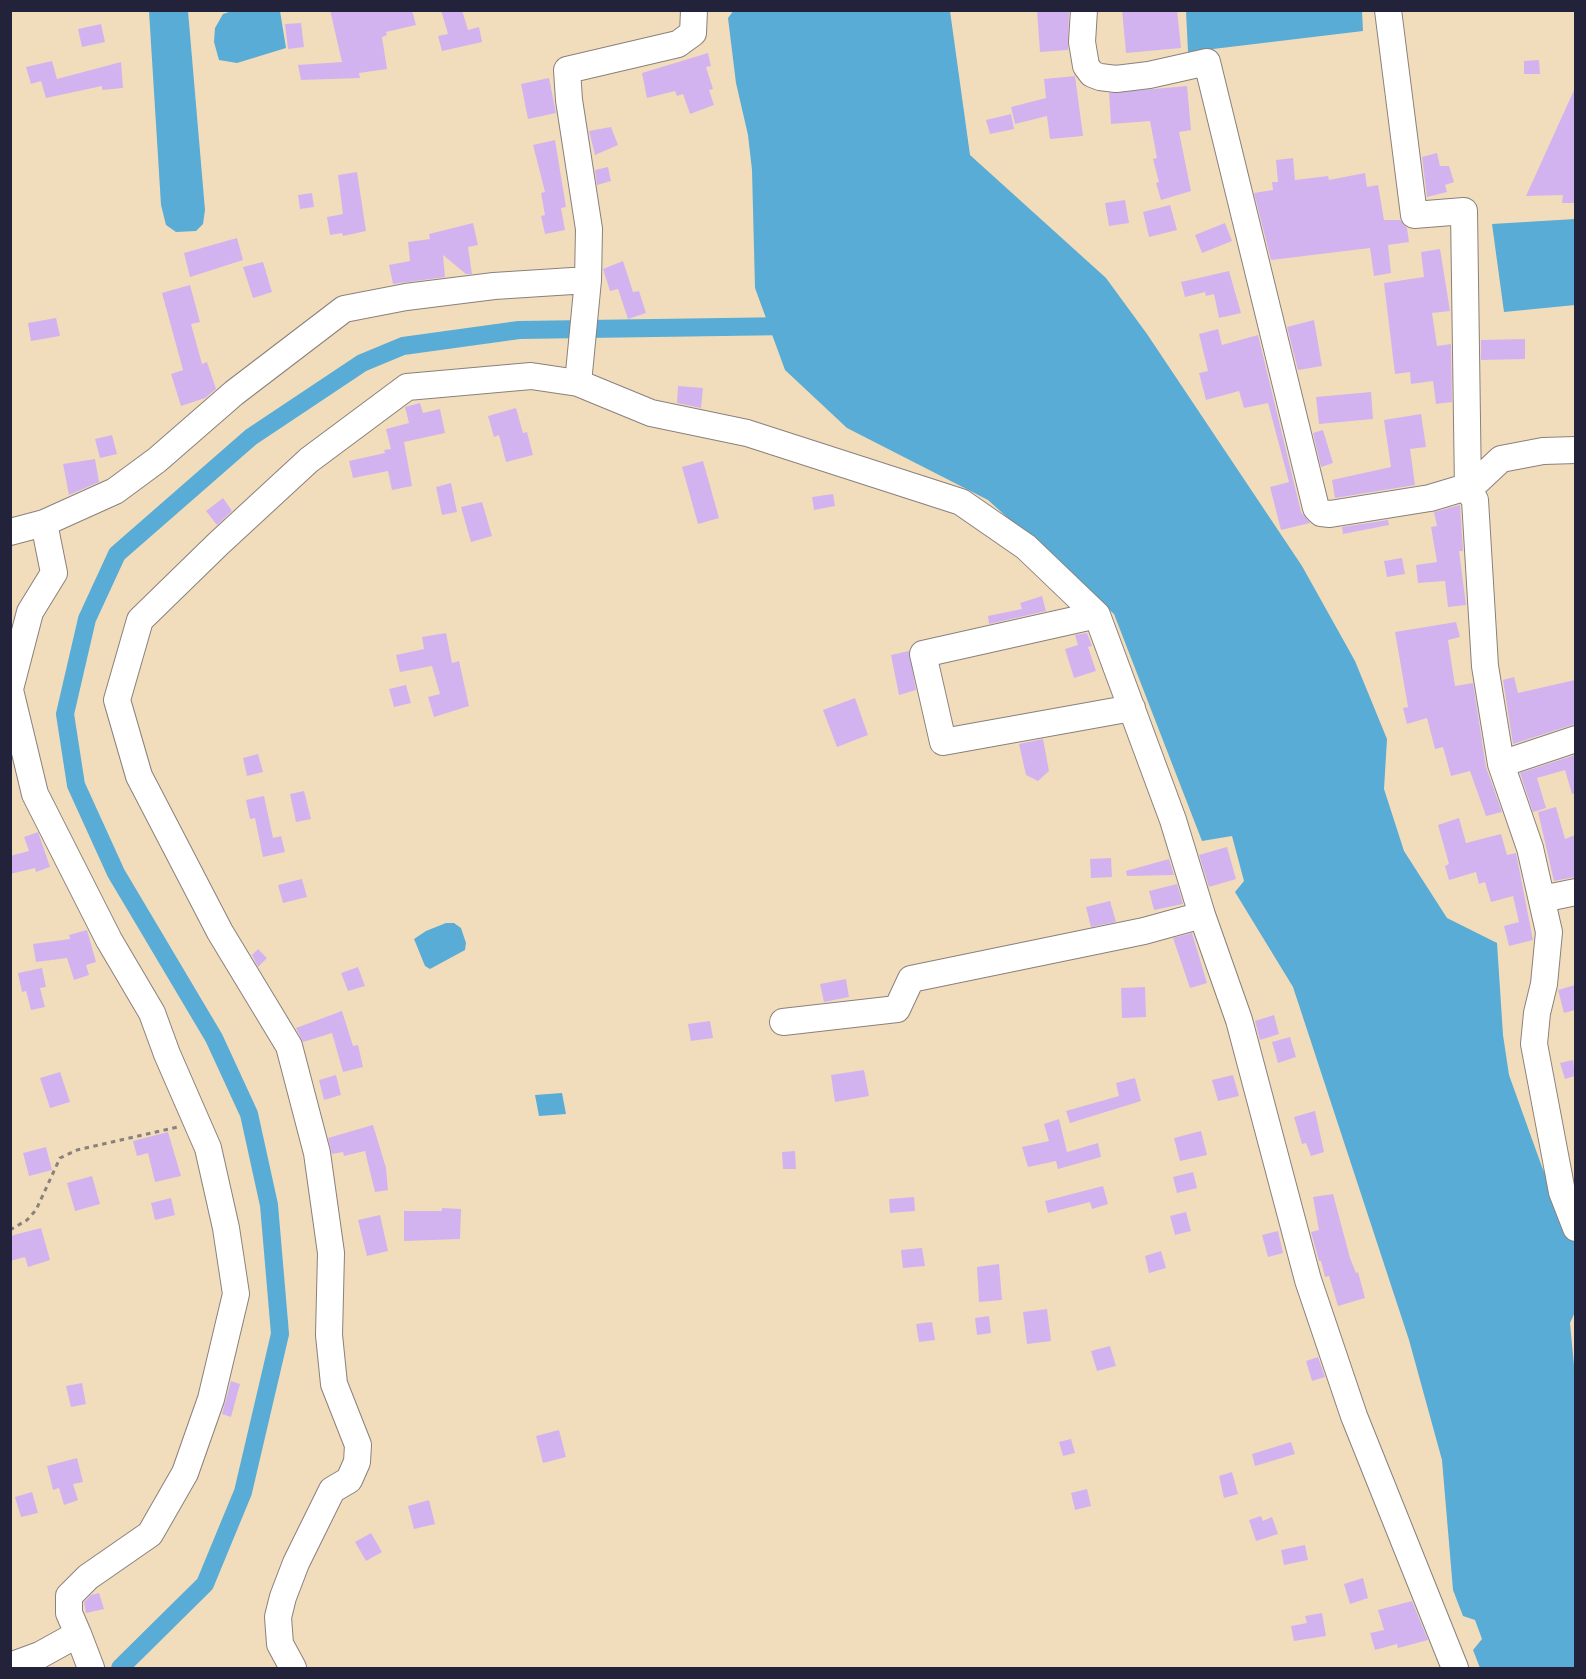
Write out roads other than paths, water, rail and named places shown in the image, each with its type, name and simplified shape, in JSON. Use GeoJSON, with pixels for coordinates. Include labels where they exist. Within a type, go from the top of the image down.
{"type":"FeatureCollection","features":[{"type":"Feature","properties":{"kind":"street"},"geometry":{"type":"LineString","coordinates":[[578,383],[588,280],[589,229],[569,100],[567,70],[678,44],[693,33],[694,10]]}},
{"type":"Feature","properties":{"kind":"street"},"geometry":{"type":"LineString","coordinates":[[1084,10],[1083,42],[1086,66],[1092,74],[1116,79],[1149,75],[1207,62],[1316,508],[1321,513],[1330,514],[1430,498],[1460,489],[1468,490]]}},
{"type":"Feature","properties":{"kind":"street"},"geometry":{"type":"LineString","coordinates":[[1388,10],[1414,215],[1464,211],[1468,490],[1475,500],[1485,666],[1501,764],[1530,848],[1549,932],[1544,984],[1537,1012],[1534,1044],[1562,1192],[1575,1228]]}},
{"type":"Feature","properties":{"kind":"street"},"geometry":{"type":"LineString","coordinates":[[10,532],[44,523],[115,490],[157,460],[234,393],[344,309],[406,297],[494,286],[588,280]]}},
{"type":"Feature","properties":{"kind":"street"},"geometry":{"type":"LineString","coordinates":[[293,1668],[280,1644],[278,1617],[296,1563],[332,1490],[349,1480],[358,1445],[334,1384],[329,1335],[331,1253],[318,1153],[289,1046],[220,932],[140,776],[117,700],[140,620],[309,460],[407,387],[531,376],[578,383],[651,413],[747,433],[961,502],[1026,547],[1097,615],[1173,820],[1250,1058],[1308,1280],[1354,1416],[1455,1668]]}},
{"type":"Feature","properties":{"kind":"street"},"geometry":{"type":"LineString","coordinates":[[1468,490],[1501,459],[1543,451],[1575,450]]}},
{"type":"Feature","properties":{"kind":"street"},"geometry":{"type":"LineString","coordinates":[[44,523],[54,573],[30,612],[10,690],[34,794],[109,940],[152,1013],[208,1148],[226,1228],[236,1294],[211,1398],[185,1473],[150,1533],[88,1577],[69,1596],[69,1613],[91,1668]]}},
{"type":"Feature","properties":{"kind":"street"},"geometry":{"type":"LineString","coordinates":[[1097,615],[923,654],[943,742],[1132,708]]}},
{"type":"Feature","properties":{"kind":"street"},"geometry":{"type":"LineString","coordinates":[[1501,764],[1575,739]]}},
{"type":"Feature","properties":{"kind":"street"},"geometry":{"type":"LineString","coordinates":[[1542,899],[1575,892]]}},
{"type":"Feature","properties":{"kind":"street"},"geometry":{"type":"LineString","coordinates":[[783,1022],[897,1009],[911,979],[1144,931],[1202,915]]}},
{"type":"Feature","properties":{"kind":"street"},"geometry":{"type":"LineString","coordinates":[[10,1666],[40,1655],[78,1634]]}},
{"type":"Feature","properties":{"kind":"water"},"geometry":{"type":"Polygon","coordinates":[[[734,10],[950,11],[970,155],[1106,278],[1147,334],[1302,566],[1355,661],[1387,739],[1384,789],[1404,851],[1447,918],[1497,943],[1503,1035],[1509,1075],[1542,1167],[1575,1243],[1575,1312],[1570,1323],[1576,1387],[1575,1668],[1480,1668],[1473,1650],[1482,1639],[1475,1620],[1463,1616],[1453,1590],[1442,1460],[1409,1340],[1293,987],[1235,892],[1244,881],[1232,836],[1202,841],[1114,614],[988,500],[847,428],[785,370],[755,288],[752,170],[748,135],[736,83],[728,18],[734,10]]]}},
{"type":"Feature","properties":{"kind":"water"},"geometry":{"type":"Polygon","coordinates":[[[149,11],[188,11],[205,210],[203,224],[196,231],[176,232],[166,225],[161,205],[149,11]]]}},
{"type":"Feature","properties":{"kind":"water"},"geometry":{"type":"Polygon","coordinates":[[[232,11],[280,11],[286,48],[237,63],[219,60],[214,42],[215,28],[223,14],[232,11]]]}},
{"type":"Feature","properties":{"kind":"water"},"geometry":{"type":"Polygon","coordinates":[[[1186,11],[1362,11],[1363,31],[1188,52],[1186,11]]]}},
{"type":"Feature","properties":{"kind":"water"},"geometry":{"type":"Polygon","coordinates":[[[1575,219],[1575,305],[1504,312],[1492,224],[1575,219]]]}},
{"type":"Feature","properties":{"kind":"water"},"geometry":{"type":"Polygon","coordinates":[[[446,923],[454,923],[461,928],[466,943],[465,950],[430,969],[425,966],[414,939],[446,923]]]}},
{"type":"Feature","properties":{"kind":"water"},"geometry":{"type":"Polygon","coordinates":[[[562,1093],[566,1114],[539,1116],[535,1095],[562,1093]]]}},
{"type":"Feature","properties":{"kind":"waterway"},"geometry":{"type":"LineString","coordinates":[[120,1668],[205,1584],[243,1492],[280,1334],[269,1205],[249,1114],[214,1038],[116,873],[76,785],[65,714],[87,619],[117,554],[251,437],[362,363],[403,346],[519,330],[791,326]]}}]}
